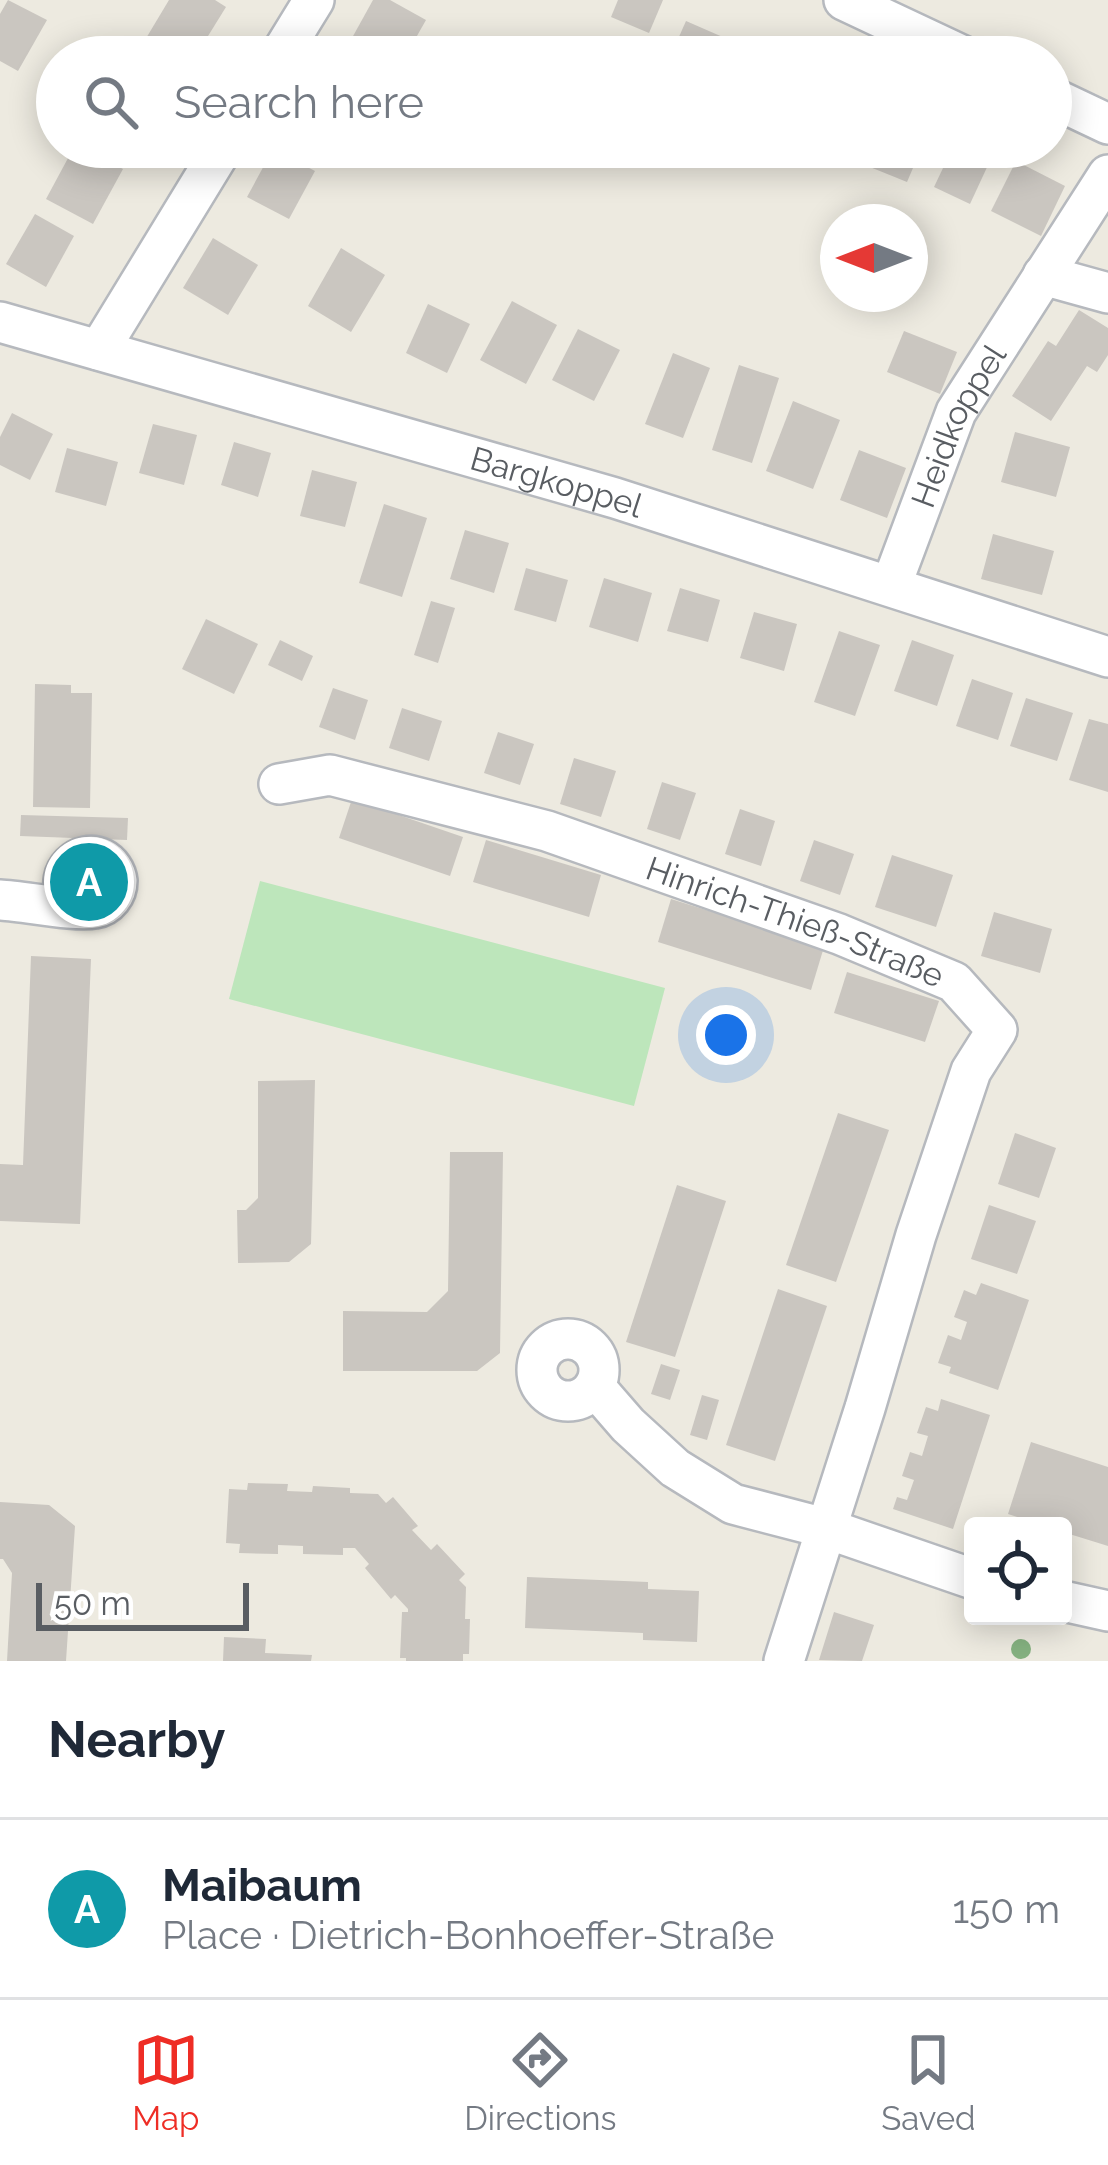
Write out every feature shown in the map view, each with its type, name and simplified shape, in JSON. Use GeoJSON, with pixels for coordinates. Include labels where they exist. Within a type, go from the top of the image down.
{"type":"FeatureCollection","features":[{"type":"Feature","properties":{"kind":"street"},"geometry":{"type":"LineString","coordinates":[[292,36],[314,0]]}},
{"type":"Feature","properties":{"kind":"street"},"geometry":{"type":"LineString","coordinates":[[844,0],[920,36]]}},
{"type":"Feature","properties":{"kind":"street"},"geometry":{"type":"LineString","coordinates":[[1072,107],[1108,124]]}},
{"type":"Feature","properties":{"kind":"street"},"geometry":{"type":"LineString","coordinates":[[99,350],[210,168]]}},
{"type":"Feature","properties":{"kind":"street","name":"Heidkoppel"},"geometry":{"type":"LineString","coordinates":[[891,586],[956,412],[1108,175]]}},
{"type":"Feature","properties":{"kind":"street"},"geometry":{"type":"LineString","coordinates":[[1043,274],[1108,293]]}},
{"type":"Feature","properties":{"kind":"street","name":"Bargkoppel"},"geometry":{"type":"LineString","coordinates":[[0,322],[615,498],[1108,657]]}},
{"type":"Feature","properties":{"kind":"street","name":"Hinrich-Thieß-Straße"},"geometry":{"type":"LineString","coordinates":[[279,784],[330,775],[547,831],[839,934],[954,982],[997,1030],[971,1071],[784,1661]]}},
{"type":"Feature","properties":{"kind":"street"},"geometry":{"type":"LineString","coordinates":[[0,900],[81,908]]}},
{"type":"Feature","properties":{"kind":"street"},"geometry":{"type":"LineString","coordinates":[[595,1387],[675,1468],[733,1504],[825,1528],[964,1576]]}},
{"type":"Feature","properties":{"kind":"street"},"geometry":{"type":"LineString","coordinates":[[1072,1603],[1108,1611]]}},
{"type":"Feature","properties":{"kind":"green space"},"geometry":{"type":"Polygon","coordinates":[[[260,881],[665,988],[634,1106],[229,999],[260,881]]]}},
{"type":"Feature","properties":{"kind":"building"},"geometry":{"type":"Polygon","coordinates":[[[8,0],[47,20],[18,71],[0,61],[0,14],[8,0]]]}},
{"type":"Feature","properties":{"kind":"building"},"geometry":{"type":"Polygon","coordinates":[[[169,0],[215,0],[226,7],[208,36],[147,36],[169,0]]]}},
{"type":"Feature","properties":{"kind":"building"},"geometry":{"type":"Polygon","coordinates":[[[373,0],[390,0],[426,20],[417,36],[353,36],[373,0]]]}},
{"type":"Feature","properties":{"kind":"building"},"geometry":{"type":"Polygon","coordinates":[[[618,0],[663,0],[649,33],[611,17],[618,0]]]}},
{"type":"Feature","properties":{"kind":"building"},"geometry":{"type":"Polygon","coordinates":[[[686,21],[720,36],[679,36],[686,21]]]}},
{"type":"Feature","properties":{"kind":"building"},"geometry":{"type":"Polygon","coordinates":[[[63,168],[123,169],[93,224],[46,199],[63,168]]]}},
{"type":"Feature","properties":{"kind":"building"},"geometry":{"type":"Polygon","coordinates":[[[263,168],[315,171],[289,219],[247,197],[263,168]]]}},
{"type":"Feature","properties":{"kind":"building"},"geometry":{"type":"Polygon","coordinates":[[[872,168],[913,168],[907,182],[872,168]]]}},
{"type":"Feature","properties":{"kind":"building"},"geometry":{"type":"Polygon","coordinates":[[[943,168],[987,168],[970,204],[934,187],[943,168]]]}},
{"type":"Feature","properties":{"kind":"building"},"geometry":{"type":"Polygon","coordinates":[[[1012,168],[1030,168],[1065,186],[1041,236],[991,211],[1012,168]]]}},
{"type":"Feature","properties":{"kind":"building"},"geometry":{"type":"Polygon","coordinates":[[[35,214],[74,236],[46,287],[6,264],[35,214]]]}},
{"type":"Feature","properties":{"kind":"building"},"geometry":{"type":"Polygon","coordinates":[[[213,238],[258,265],[228,315],[183,288],[213,238]]]}},
{"type":"Feature","properties":{"kind":"building"},"geometry":{"type":"Polygon","coordinates":[[[341,248],[385,275],[351,332],[308,306],[341,248]]]}},
{"type":"Feature","properties":{"kind":"building"},"geometry":{"type":"Polygon","coordinates":[[[512,301],[557,325],[526,384],[480,360],[512,301]]]}},
{"type":"Feature","properties":{"kind":"building"},"geometry":{"type":"Polygon","coordinates":[[[428,304],[470,324],[447,373],[406,353],[428,304]]]}},
{"type":"Feature","properties":{"kind":"building"},"geometry":{"type":"Polygon","coordinates":[[[1079,310],[1108,328],[1108,355],[1097,372],[1087,366],[1051,421],[1012,396],[1048,341],[1056,346],[1079,310]]]}},
{"type":"Feature","properties":{"kind":"building"},"geometry":{"type":"Polygon","coordinates":[[[578,329],[620,350],[594,401],[552,380],[578,329]]]}},
{"type":"Feature","properties":{"kind":"building"},"geometry":{"type":"Polygon","coordinates":[[[904,331],[957,352],[940,394],[887,372],[904,331]]]}},
{"type":"Feature","properties":{"kind":"building"},"geometry":{"type":"Polygon","coordinates":[[[673,353],[710,368],[683,438],[645,424],[673,353]]]}},
{"type":"Feature","properties":{"kind":"building"},"geometry":{"type":"Polygon","coordinates":[[[739,365],[779,378],[752,463],[712,450],[739,365]]]}},
{"type":"Feature","properties":{"kind":"building"},"geometry":{"type":"Polygon","coordinates":[[[793,401],[840,420],[813,489],[766,471],[793,401]]]}},
{"type":"Feature","properties":{"kind":"building"},"geometry":{"type":"Polygon","coordinates":[[[12,413],[53,434],[30,480],[0,465],[0,437],[12,413]]]}},
{"type":"Feature","properties":{"kind":"building"},"geometry":{"type":"Polygon","coordinates":[[[153,424],[197,435],[184,485],[139,473],[153,424]]]}},
{"type":"Feature","properties":{"kind":"building"},"geometry":{"type":"Polygon","coordinates":[[[1015,432],[1070,447],[1056,497],[1001,482],[1015,432]]]}},
{"type":"Feature","properties":{"kind":"building"},"geometry":{"type":"Polygon","coordinates":[[[234,442],[271,453],[258,497],[221,485],[234,442]]]}},
{"type":"Feature","properties":{"kind":"building"},"geometry":{"type":"Polygon","coordinates":[[[67,448],[118,462],[106,506],[55,492],[67,448]]]}},
{"type":"Feature","properties":{"kind":"building"},"geometry":{"type":"Polygon","coordinates":[[[859,450],[906,468],[887,518],[840,500],[859,450]]]}},
{"type":"Feature","properties":{"kind":"building"},"geometry":{"type":"Polygon","coordinates":[[[312,470],[357,482],[345,527],[300,516],[312,470]]]}},
{"type":"Feature","properties":{"kind":"building"},"geometry":{"type":"Polygon","coordinates":[[[384,504],[427,518],[402,597],[359,583],[384,504]]]}},
{"type":"Feature","properties":{"kind":"building"},"geometry":{"type":"Polygon","coordinates":[[[465,530],[509,543],[494,593],[450,579],[465,530]]]}},
{"type":"Feature","properties":{"kind":"building"},"geometry":{"type":"Polygon","coordinates":[[[993,534],[1054,551],[1042,595],[981,579],[993,534]]]}},
{"type":"Feature","properties":{"kind":"building"},"geometry":{"type":"Polygon","coordinates":[[[526,568],[568,580],[556,622],[514,610],[526,568]]]}},
{"type":"Feature","properties":{"kind":"building"},"geometry":{"type":"Polygon","coordinates":[[[604,578],[652,593],[638,642],[589,627],[604,578]]]}},
{"type":"Feature","properties":{"kind":"building"},"geometry":{"type":"Polygon","coordinates":[[[680,588],[720,600],[708,642],[667,631],[680,588]]]}},
{"type":"Feature","properties":{"kind":"building"},"geometry":{"type":"Polygon","coordinates":[[[431,601],[455,608],[438,663],[414,655],[431,601]]]}},
{"type":"Feature","properties":{"kind":"building"},"geometry":{"type":"Polygon","coordinates":[[[754,612],[797,624],[784,671],[740,658],[754,612]]]}},
{"type":"Feature","properties":{"kind":"building"},"geometry":{"type":"Polygon","coordinates":[[[206,619],[258,644],[234,694],[182,669],[206,619]]]}},
{"type":"Feature","properties":{"kind":"building"},"geometry":{"type":"Polygon","coordinates":[[[839,631],[880,645],[855,716],[814,702],[839,631]]]}},
{"type":"Feature","properties":{"kind":"building"},"geometry":{"type":"Polygon","coordinates":[[[280,640],[313,656],[302,681],[268,665],[280,640]]]}},
{"type":"Feature","properties":{"kind":"building"},"geometry":{"type":"Polygon","coordinates":[[[912,640],[954,655],[937,706],[894,691],[912,640]]]}},
{"type":"Feature","properties":{"kind":"building"},"geometry":{"type":"Polygon","coordinates":[[[972,679],[1013,693],[998,740],[956,726],[972,679]]]}},
{"type":"Feature","properties":{"kind":"building"},"geometry":{"type":"Polygon","coordinates":[[[35,684],[71,685],[71,693],[92,693],[90,808],[33,807],[35,684]]]}},
{"type":"Feature","properties":{"kind":"building"},"geometry":{"type":"Polygon","coordinates":[[[333,688],[368,700],[355,740],[319,727],[333,688]]]}},
{"type":"Feature","properties":{"kind":"building"},"geometry":{"type":"Polygon","coordinates":[[[1026,698],[1073,713],[1057,761],[1010,746],[1026,698]]]}},
{"type":"Feature","properties":{"kind":"building"},"geometry":{"type":"Polygon","coordinates":[[[402,708],[442,721],[429,761],[389,748],[402,708]]]}},
{"type":"Feature","properties":{"kind":"building"},"geometry":{"type":"Polygon","coordinates":[[[1089,719],[1108,724],[1108,792],[1069,780],[1089,719]]]}},
{"type":"Feature","properties":{"kind":"building"},"geometry":{"type":"Polygon","coordinates":[[[498,732],[534,744],[520,785],[484,773],[498,732]]]}},
{"type":"Feature","properties":{"kind":"building"},"geometry":{"type":"Polygon","coordinates":[[[574,758],[616,771],[601,817],[560,804],[574,758]]]}},
{"type":"Feature","properties":{"kind":"building"},"geometry":{"type":"Polygon","coordinates":[[[662,782],[696,793],[680,840],[647,829],[662,782]]]}},
{"type":"Feature","properties":{"kind":"building"},"geometry":{"type":"Polygon","coordinates":[[[352,799],[463,837],[450,876],[339,838],[352,799]]]}},
{"type":"Feature","properties":{"kind":"building"},"geometry":{"type":"Polygon","coordinates":[[[740,809],[775,821],[761,866],[725,854],[740,809]]]}},
{"type":"Feature","properties":{"kind":"building"},"geometry":{"type":"Polygon","coordinates":[[[21,815],[128,818],[127,840],[20,836],[21,815]]]}},
{"type":"Feature","properties":{"kind":"building"},"geometry":{"type":"Polygon","coordinates":[[[486,840],[601,875],[589,917],[473,882],[486,840]]]}},
{"type":"Feature","properties":{"kind":"building"},"geometry":{"type":"Polygon","coordinates":[[[814,840],[854,854],[840,895],[800,881],[814,840]]]}},
{"type":"Feature","properties":{"kind":"building"},"geometry":{"type":"Polygon","coordinates":[[[892,855],[953,875],[936,927],[875,907],[892,855]]]}},
{"type":"Feature","properties":{"kind":"building"},"geometry":{"type":"Polygon","coordinates":[[[671,899],[824,947],[811,990],[658,942],[671,899]]]}},
{"type":"Feature","properties":{"kind":"building"},"geometry":{"type":"Polygon","coordinates":[[[994,912],[1052,929],[1040,973],[981,956],[994,912]]]}},
{"type":"Feature","properties":{"kind":"building"},"geometry":{"type":"Polygon","coordinates":[[[31,956],[91,959],[80,1224],[0,1221],[0,1164],[23,1165],[31,956]]]}},
{"type":"Feature","properties":{"kind":"building"},"geometry":{"type":"Polygon","coordinates":[[[847,972],[939,1001],[925,1042],[834,1013],[847,972]]]}},
{"type":"Feature","properties":{"kind":"building"},"geometry":{"type":"Polygon","coordinates":[[[315,1080],[311,1244],[289,1262],[238,1263],[237,1210],[246,1210],[258,1198],[258,1081],[315,1080]]]}},
{"type":"Feature","properties":{"kind":"building"},"geometry":{"type":"Polygon","coordinates":[[[838,1113],[889,1130],[836,1282],[786,1265],[838,1113]]]}},
{"type":"Feature","properties":{"kind":"building"},"geometry":{"type":"Polygon","coordinates":[[[1015,1133],[1056,1148],[1039,1198],[998,1184],[1015,1133]]]}},
{"type":"Feature","properties":{"kind":"building"},"geometry":{"type":"Polygon","coordinates":[[[450,1152],[503,1152],[500,1353],[477,1371],[343,1371],[343,1311],[427,1312],[448,1291],[450,1152]]]}},
{"type":"Feature","properties":{"kind":"building"},"geometry":{"type":"Polygon","coordinates":[[[677,1185],[726,1201],[675,1357],[626,1342],[677,1185]]]}},
{"type":"Feature","properties":{"kind":"building"},"geometry":{"type":"Polygon","coordinates":[[[989,1205],[1036,1221],[1017,1274],[971,1259],[989,1205]]]}},
{"type":"Feature","properties":{"kind":"building"},"geometry":{"type":"Polygon","coordinates":[[[981,1283],[1029,1300],[998,1390],[949,1373],[951,1367],[938,1363],[948,1335],[961,1340],[967,1322],[954,1317],[964,1290],[976,1295],[981,1283]]]}},
{"type":"Feature","properties":{"kind":"building"},"geometry":{"type":"Polygon","coordinates":[[[778,1289],[827,1306],[775,1461],[726,1445],[778,1289]]]}},
{"type":"Feature","properties":{"kind":"building"},"geometry":{"type":"Polygon","coordinates":[[[661,1364],[680,1370],[670,1400],[651,1394],[661,1364]]]}},
{"type":"Feature","properties":{"kind":"building"},"geometry":{"type":"Polygon","coordinates":[[[702,1395],[719,1400],[707,1440],[690,1435],[702,1395]]]}},
{"type":"Feature","properties":{"kind":"building"},"geometry":{"type":"Polygon","coordinates":[[[941,1399],[990,1415],[953,1529],[893,1509],[897,1497],[907,1500],[914,1480],[902,1476],[910,1452],[922,1456],[928,1436],[917,1433],[926,1407],[938,1411],[941,1399]]]}},
{"type":"Feature","properties":{"kind":"building"},"geometry":{"type":"Polygon","coordinates":[[[1031,1442],[1108,1467],[1108,1546],[1072,1535],[1072,1517],[1008,1514],[1031,1442]]]}},
{"type":"Feature","properties":{"kind":"building"},"geometry":{"type":"Polygon","coordinates":[[[248,1483],[288,1484],[287,1491],[312,1492],[313,1486],[350,1488],[350,1493],[378,1494],[386,1503],[393,1497],[418,1526],[412,1530],[431,1550],[437,1544],[465,1574],[459,1580],[466,1587],[469,1654],[463,1654],[463,1661],[400,1658],[402,1612],[408,1609],[395,1595],[391,1599],[355,1548],[343,1548],[343,1555],[303,1554],[303,1546],[278,1545],[278,1554],[239,1553],[240,1544],[226,1543],[229,1489],[247,1490],[248,1483]]]}},
{"type":"Feature","properties":{"kind":"building"},"geometry":{"type":"Polygon","coordinates":[[[0,1502],[49,1505],[75,1526],[66,1661],[7,1661],[12,1573],[0,1559],[0,1502]]]}},
{"type":"Feature","properties":{"kind":"building"},"geometry":{"type":"Polygon","coordinates":[[[527,1577],[648,1582],[648,1589],[699,1591],[697,1642],[643,1640],[643,1633],[525,1628],[527,1577]]]}},
{"type":"Feature","properties":{"kind":"building"},"geometry":{"type":"Polygon","coordinates":[[[834,1612],[874,1625],[862,1661],[819,1660],[834,1612]]]}},
{"type":"Feature","properties":{"kind":"building"},"geometry":{"type":"Polygon","coordinates":[[[224,1637],[266,1639],[265,1653],[312,1655],[311,1661],[223,1661],[224,1637]]]}},
{"type":"Feature","properties":{"kind":"place","name":"Maibaum"},"geometry":{"type":"Point","coordinates":[89,882]}}]}
